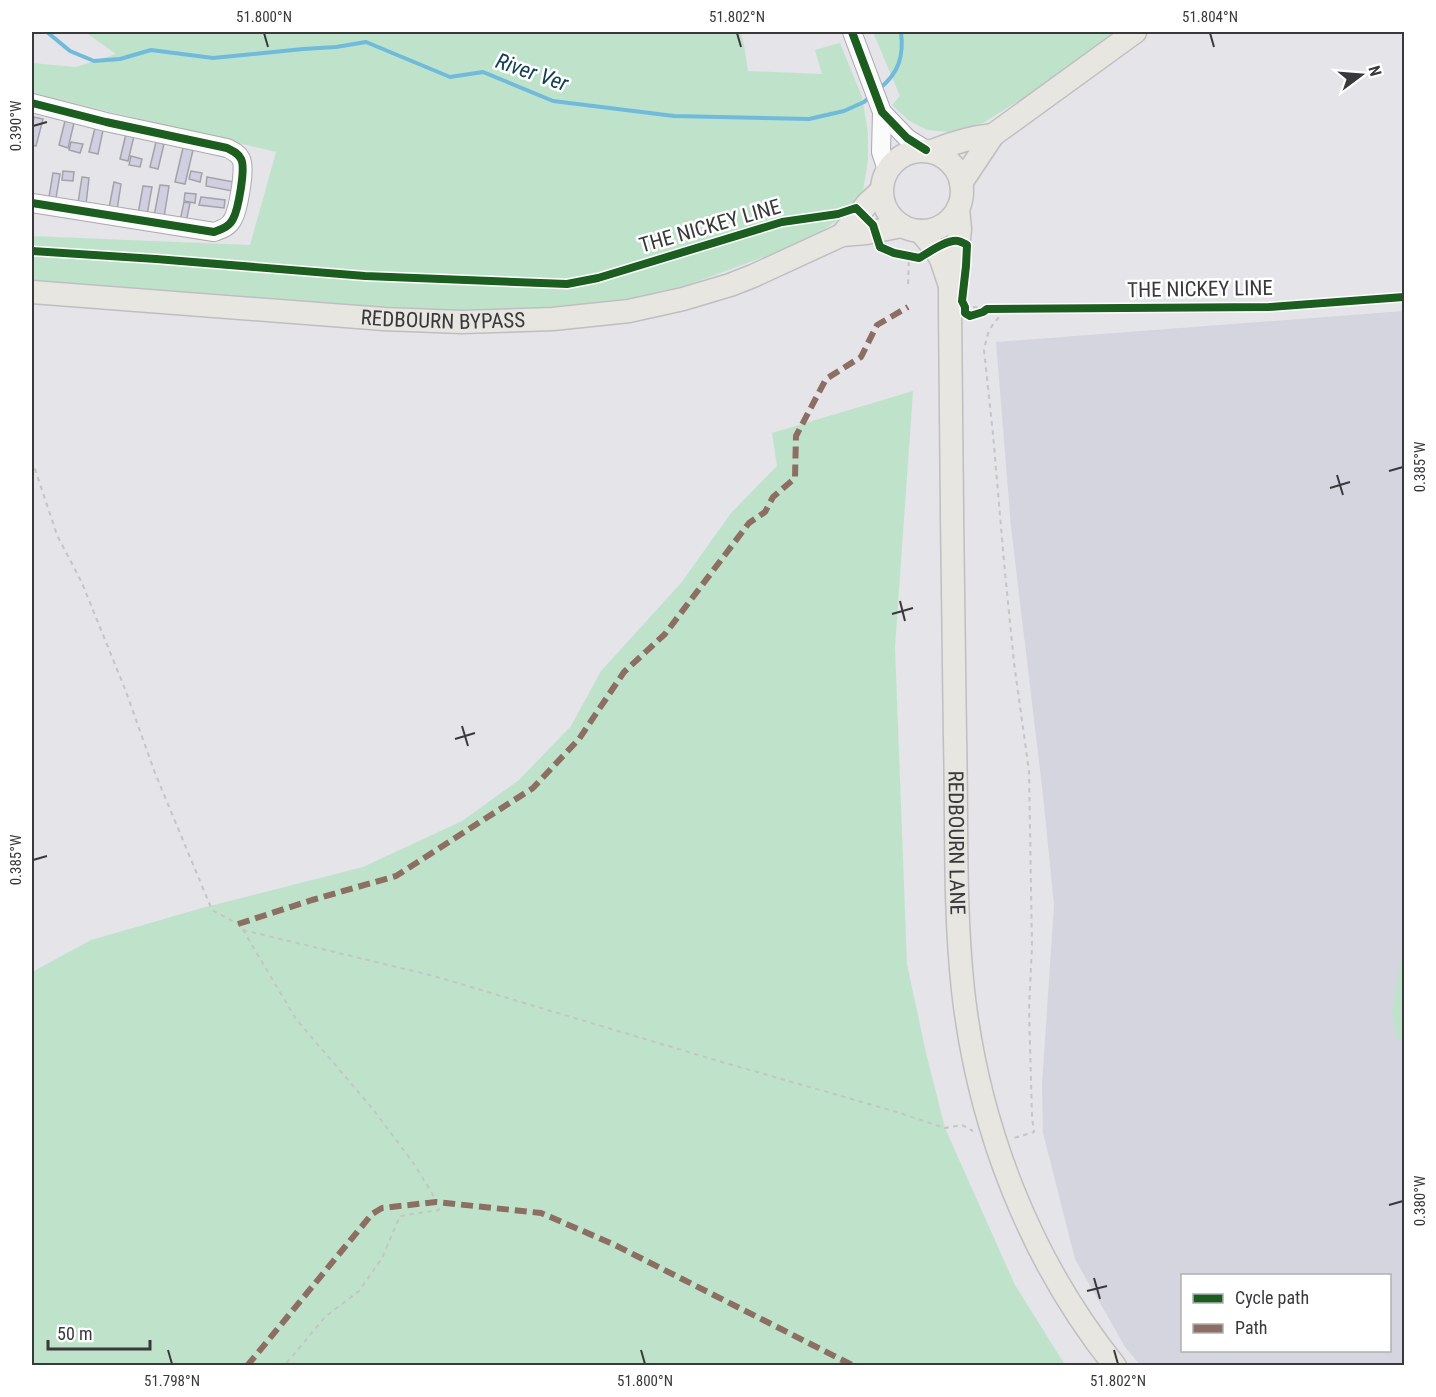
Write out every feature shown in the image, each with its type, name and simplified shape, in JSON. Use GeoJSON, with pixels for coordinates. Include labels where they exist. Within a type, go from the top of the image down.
{"type":"FeatureCollection","features":[{"type":"Feature","properties":{"kind":"main road"},"geometry":{"type":"LineString","coordinates":[[961,183],[993,135],[1135,32]]}},
{"type":"Feature","properties":{"kind":"main road"},"geometry":{"type":"LineString","coordinates":[[929,151],[944,157],[954,166],[962,192],[958,208],[944,224],[929,231],[911,229],[894,220],[887,212],[883,202],[881,191],[883,179],[893,162],[911,151],[929,151],[967,139],[993,135]]}},
{"type":"Feature","properties":{"kind":"main road","name":"REDBOURN BYPASS"},"geometry":{"type":"LineString","coordinates":[[842,235],[881,191]]}},
{"type":"Feature","properties":{"kind":"main road","name":"REDBOURN LANE"},"geometry":{"type":"LineString","coordinates":[[950,286],[957,257],[960,229],[958,208]]}},
{"type":"Feature","properties":{"kind":"main road","name":"REDBOURN BYPASS"},"geometry":{"type":"LineString","coordinates":[[32,292],[384,319],[482,322],[564,318],[629,311],[683,299],[730,285],[842,235],[911,229]]}},
{"type":"Feature","properties":{"kind":"main road","name":"REDBOURN LANE"},"geometry":{"type":"LineString","coordinates":[[911,229],[935,249],[961,310],[953,504],[953,630],[959,927],[963,988],[970,1041],[995,1143],[1026,1223],[1080,1318],[1115,1365]]}},
{"type":"Feature","properties":{"kind":"street"},"geometry":{"type":"LineString","coordinates":[[852,32],[879,105],[881,152],[887,170]]}},
{"type":"Feature","properties":{"kind":"street"},"geometry":{"type":"LineString","coordinates":[[32,103],[106,122],[227,148],[236,152],[243,165],[243,177],[234,219],[223,229],[214,232],[32,203]]}},
{"type":"Feature","properties":{"kind":"street"},"geometry":{"type":"LineString","coordinates":[[879,105],[907,138],[929,151]]}},
{"type":"Feature","properties":{"kind":"path"},"geometry":{"type":"LineString","coordinates":[[908,284],[905,256],[919,258],[935,249]]}},
{"type":"Feature","properties":{"kind":"path"},"geometry":{"type":"LineString","coordinates":[[961,310],[983,308]]}},
{"type":"Feature","properties":{"kind":"path"},"geometry":{"type":"LineString","coordinates":[[961,310],[982,312],[987,309],[1006,310]]}},
{"type":"Feature","properties":{"kind":"path"},"geometry":{"type":"LineString","coordinates":[[243,930],[434,976],[945,1128],[962,1125],[995,1143],[1034,1132],[1029,1009],[1032,946],[1029,771],[1014,663],[984,350],[986,338],[992,326],[1006,310]]}},
{"type":"Feature","properties":{"kind":"path"},"geometry":{"type":"LineString","coordinates":[[32,460],[57,535],[82,583],[125,689],[155,773],[212,910],[238,924],[243,930],[296,1019],[372,1108],[412,1161],[432,1193],[439,1210],[400,1216],[382,1258],[359,1291],[325,1317],[290,1359],[282,1365]]}},
{"type":"Feature","properties":{"kind":"shaded area"},"geometry":{"type":"Polygon","coordinates":[[[1404,311],[1404,1365],[1140,1365],[1125,1347],[1075,1259],[1043,1133],[1042,1085],[1054,905],[1011,527],[996,342],[1404,311]]]}},
{"type":"Feature","properties":{"kind":"green space"},"geometry":{"type":"Polygon","coordinates":[[[85,32],[741,32],[748,71],[822,74],[815,50],[840,43],[862,97],[868,133],[868,160],[863,191],[842,217],[807,241],[685,286],[595,306],[437,312],[109,289],[32,281],[32,236],[250,245],[276,152],[32,93],[32,63],[76,67],[116,54],[85,32]]]}},
{"type":"Feature","properties":{"kind":"green space"},"geometry":{"type":"Polygon","coordinates":[[[873,32],[1116,32],[1029,94],[983,123],[950,132],[927,130],[908,120],[892,105],[900,96],[873,32]]]}},
{"type":"Feature","properties":{"kind":"green space"},"geometry":{"type":"Polygon","coordinates":[[[913,391],[895,647],[907,964],[945,1128],[1015,1285],[1065,1365],[32,1365],[32,972],[91,940],[202,908],[363,867],[462,821],[519,780],[571,726],[601,671],[681,583],[731,513],[777,466],[772,433],[913,391]]]}},
{"type":"Feature","properties":{"kind":"green space"},"geometry":{"type":"Polygon","coordinates":[[[1404,940],[1404,1036],[1397,1040],[1392,1010],[1404,940]]]}},
{"type":"Feature","properties":{"kind":"building"},"geometry":{"type":"Polygon","coordinates":[[[34,117],[43,119],[36,146],[32,145],[34,117]]]}},
{"type":"Feature","properties":{"kind":"building"},"geometry":{"type":"Polygon","coordinates":[[[65,121],[74,123],[68,148],[59,145],[65,121]]]}},
{"type":"Feature","properties":{"kind":"building"},"geometry":{"type":"Polygon","coordinates":[[[95,128],[103,130],[98,154],[89,152],[95,128]]]}},
{"type":"Feature","properties":{"kind":"building"},"geometry":{"type":"Polygon","coordinates":[[[126,134],[134,136],[128,161],[120,159],[126,134]]]}},
{"type":"Feature","properties":{"kind":"building"},"geometry":{"type":"Polygon","coordinates":[[[71,142],[83,144],[80,153],[69,150],[71,142]]]}},
{"type":"Feature","properties":{"kind":"building"},"geometry":{"type":"Polygon","coordinates":[[[156,142],[164,144],[158,169],[150,167],[156,142]]]}},
{"type":"Feature","properties":{"kind":"building"},"geometry":{"type":"Polygon","coordinates":[[[183,148],[193,150],[185,184],[175,182],[183,148]]]}},
{"type":"Feature","properties":{"kind":"building"},"geometry":{"type":"Polygon","coordinates":[[[131,156],[142,159],[140,167],[129,165],[131,156]]]}},
{"type":"Feature","properties":{"kind":"building"},"geometry":{"type":"Polygon","coordinates":[[[63,171],[74,172],[73,181],[62,180],[63,171]]]}},
{"type":"Feature","properties":{"kind":"building"},"geometry":{"type":"Polygon","coordinates":[[[191,171],[202,173],[200,182],[189,179],[191,171]]]}},
{"type":"Feature","properties":{"kind":"building"},"geometry":{"type":"Polygon","coordinates":[[[53,173],[60,174],[56,198],[49,197],[53,173]]]}},
{"type":"Feature","properties":{"kind":"building"},"geometry":{"type":"Polygon","coordinates":[[[82,177],[89,178],[86,204],[78,203],[82,177]]]}},
{"type":"Feature","properties":{"kind":"building"},"geometry":{"type":"Polygon","coordinates":[[[207,177],[234,182],[232,191],[206,186],[207,177]]]}},
{"type":"Feature","properties":{"kind":"building"},"geometry":{"type":"Polygon","coordinates":[[[114,182],[121,184],[117,210],[109,208],[114,182]]]}},
{"type":"Feature","properties":{"kind":"building"},"geometry":{"type":"Polygon","coordinates":[[[160,185],[169,186],[164,217],[154,216],[160,185]]]}},
{"type":"Feature","properties":{"kind":"building"},"geometry":{"type":"Polygon","coordinates":[[[143,186],[152,187],[147,215],[138,214],[143,186]]]}},
{"type":"Feature","properties":{"kind":"building"},"geometry":{"type":"Polygon","coordinates":[[[185,193],[196,194],[195,203],[184,201],[185,193]]]}},
{"type":"Feature","properties":{"kind":"building"},"geometry":{"type":"Polygon","coordinates":[[[201,197],[225,200],[224,208],[199,205],[201,197]]]}},
{"type":"Feature","properties":{"kind":"building"},"geometry":{"type":"Polygon","coordinates":[[[184,202],[190,203],[186,222],[180,221],[184,202]]]}},
{"type":"Feature","properties":{"kind":"waterway","name":"River Ver"},"geometry":{"type":"LineString","coordinates":[[47,32],[70,51],[94,61],[120,59],[151,50],[213,58],[336,47],[366,42],[450,77],[483,72],[553,101],[674,116],[809,119],[844,111],[864,102],[871,96]]}},
{"type":"Feature","properties":{"kind":"waterway","name":"River Ver"},"geometry":{"type":"LineString","coordinates":[[879,89],[891,77],[899,64],[902,49],[901,32]]}},
{"type":"Feature","properties":{"kind":"marked path"},"geometry":{"type":"LineString","coordinates":[[238,924],[396,876],[533,788],[579,739],[624,672],[665,634],[749,523],[765,512],[773,497],[795,478],[796,436],[826,379],[861,357],[877,325],[908,307]]}},
{"type":"Feature","properties":{"kind":"marked path"},"geometry":{"type":"LineString","coordinates":[[247,1366],[372,1214],[382,1208],[436,1202],[541,1213],[615,1245],[854,1366]]}},
{"type":"Feature","properties":{"kind":"cycle path"},"geometry":{"type":"LineString","coordinates":[[852,32],[882,112],[907,138],[926,150]]}},
{"type":"Feature","properties":{"kind":"cycle path"},"geometry":{"type":"LineString","coordinates":[[32,103],[106,122],[227,148],[240,157],[243,171],[233,219],[227,226],[214,232],[32,203]]}},
{"type":"Feature","properties":{"kind":"cycle path","name":"THE NICKEY LINE"},"geometry":{"type":"LineString","coordinates":[[32,251],[365,276],[567,284],[598,278],[782,222],[838,214],[856,208],[873,225],[880,247],[894,253],[919,258],[949,242],[958,241],[967,245],[962,301],[965,313],[970,316],[987,309],[1269,307],[1404,297]]}}]}
